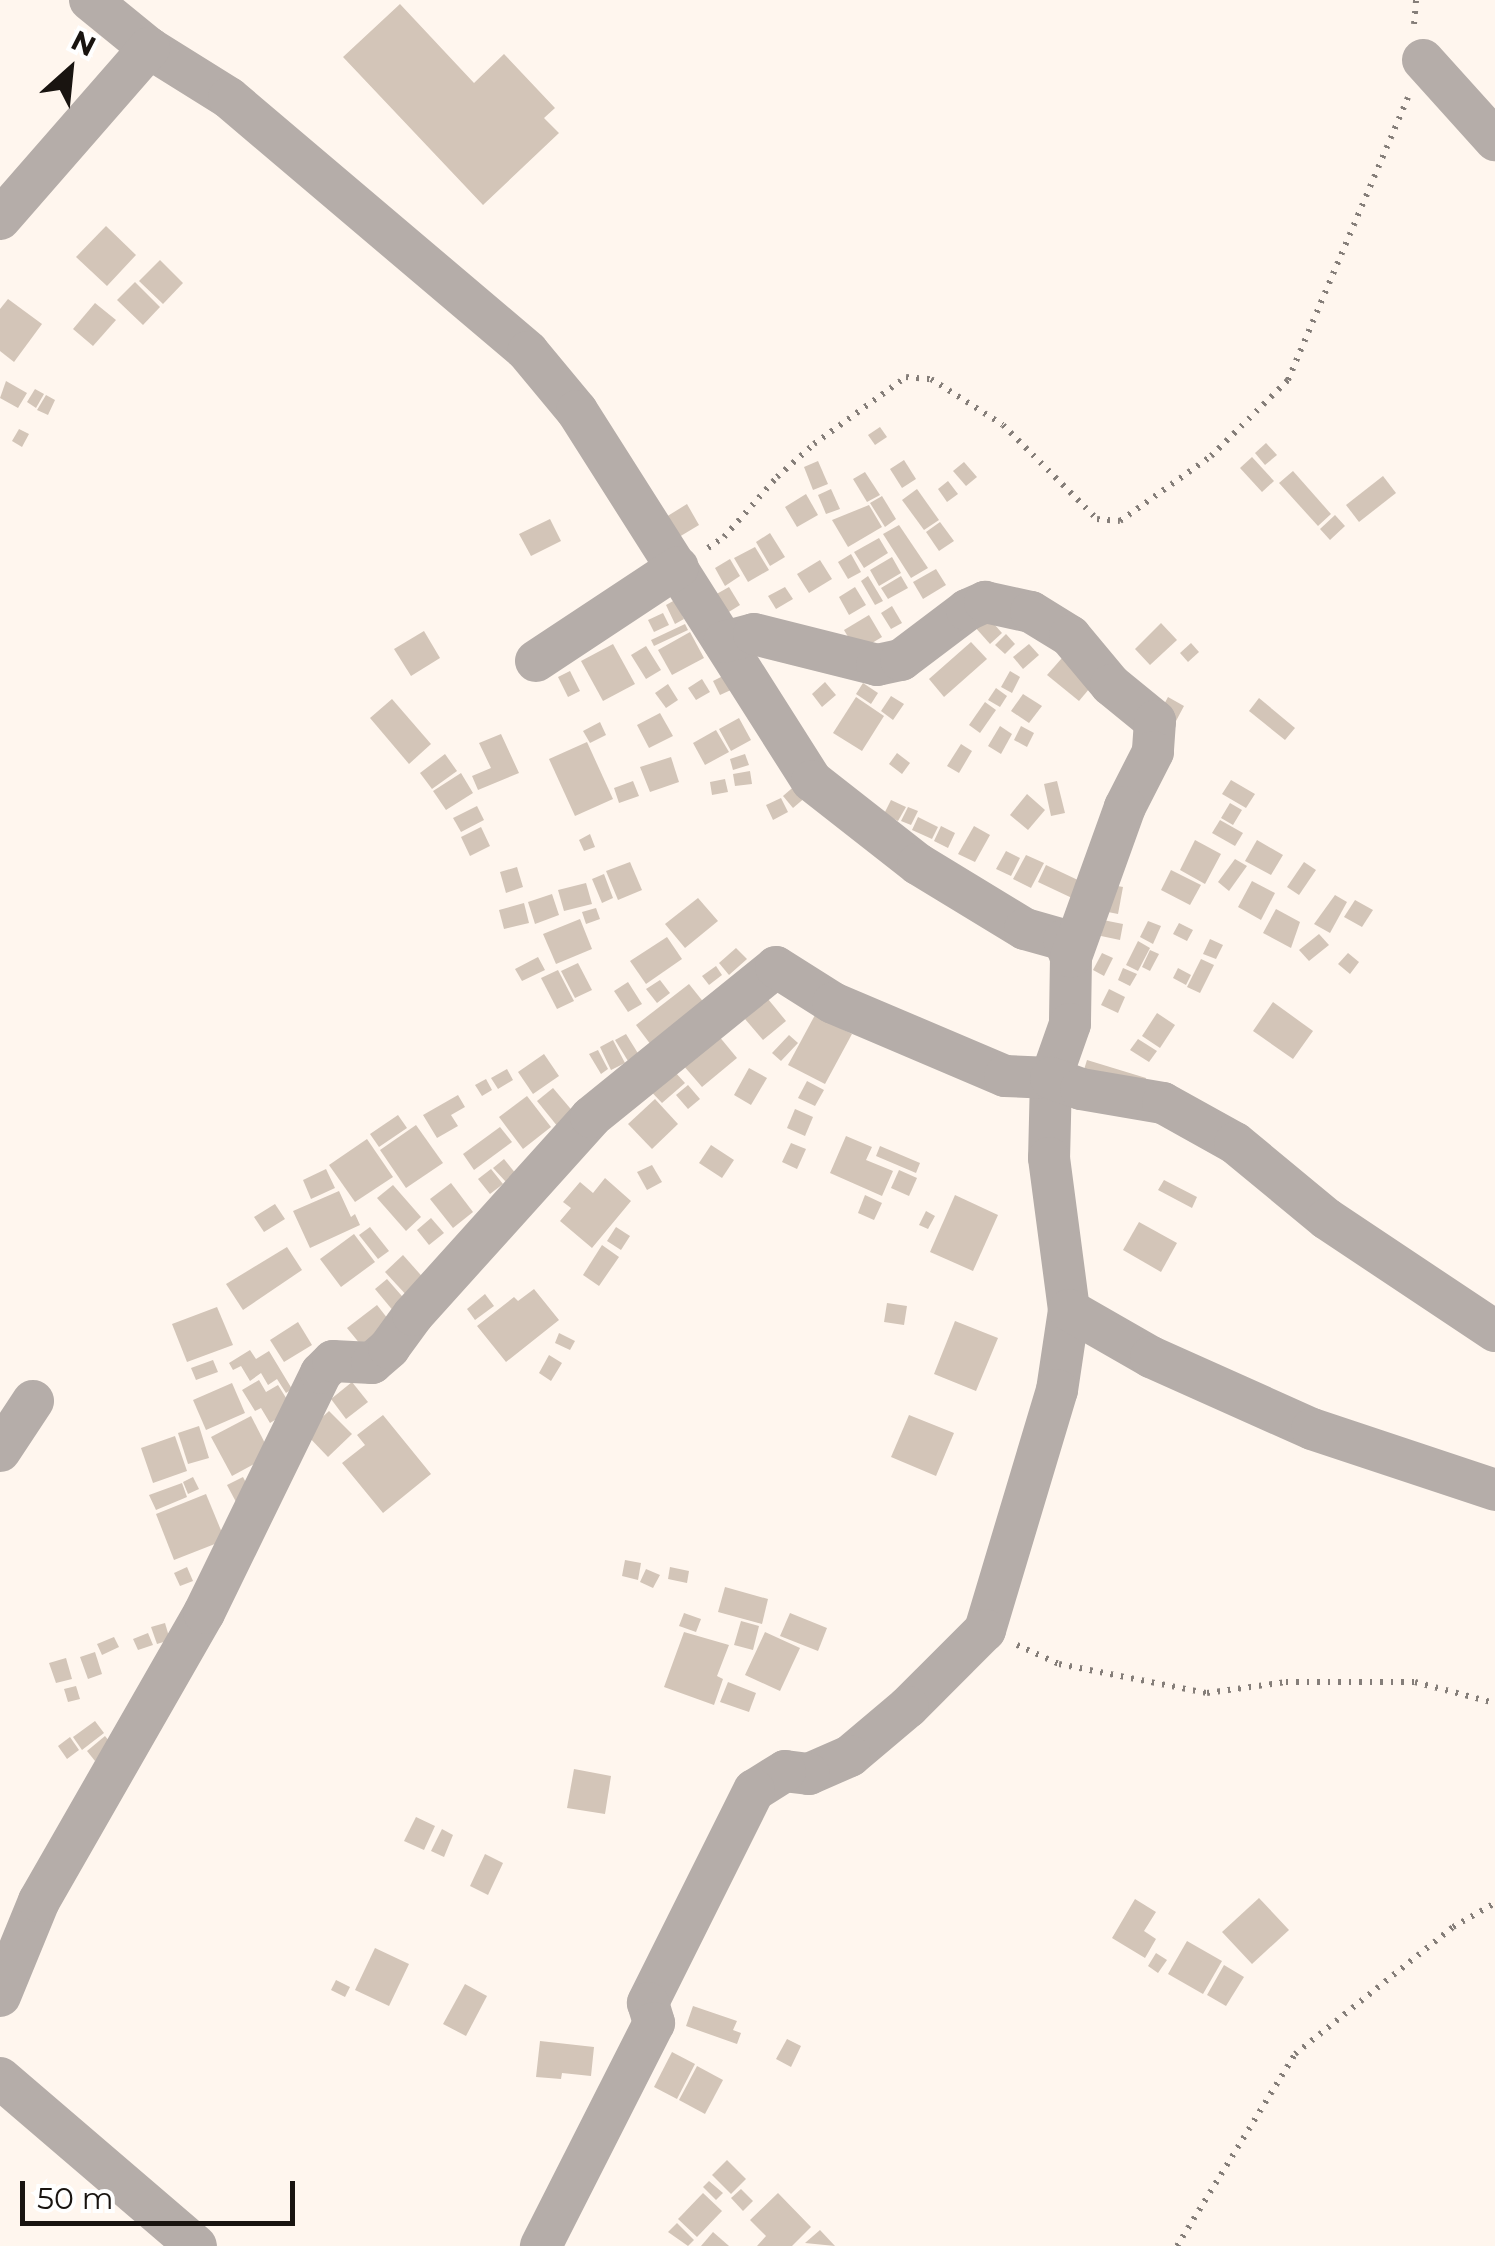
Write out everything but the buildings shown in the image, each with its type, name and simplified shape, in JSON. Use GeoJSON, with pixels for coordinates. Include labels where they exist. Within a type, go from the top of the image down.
{"type":"FeatureCollection","features":[{"type":"Feature","properties":{"kind":"street"},"geometry":{"type":"LineString","coordinates":[[90,0],[150,48],[243,110],[528,352],[577,411],[623,490],[678,568],[812,782],[918,864],[1025,929],[1064,940],[1071,957]]}},
{"type":"Feature","properties":{"kind":"street"},"geometry":{"type":"LineString","coordinates":[[0,220],[150,48]]}},
{"type":"Feature","properties":{"kind":"street"},"geometry":{"type":"LineString","coordinates":[[1423,60],[1495,140]]}},
{"type":"Feature","properties":{"kind":"street"},"geometry":{"type":"LineString","coordinates":[[536,661],[678,568]]}},
{"type":"Feature","properties":{"kind":"street"},"geometry":{"type":"LineString","coordinates":[[541,2246],[654,2023],[648,2003],[754,1790],[785,1772],[809,1774],[850,1756],[908,1707],[985,1630],[1058,1390],[1068,1310],[1049,1158],[1051,1078],[1070,1024],[1071,957],[1125,807],[1153,752],[1155,721],[1111,685],[1070,636],[1031,612],[985,602],[967,610],[902,660],[877,665],[754,634],[724,642]]}},
{"type":"Feature","properties":{"kind":"street"},"geometry":{"type":"LineString","coordinates":[[0,1996],[39,1900],[204,1613],[321,1372],[332,1361],[372,1363],[389,1348],[413,1315],[591,1116],[776,967],[833,1003],[1005,1076],[1051,1078],[1081,1089],[1163,1103],[1208,1126],[1288,1184],[1327,1219],[1495,1331]]}},
{"type":"Feature","properties":{"kind":"street"},"geometry":{"type":"LineString","coordinates":[[1068,1310],[1151,1356],[1312,1429],[1495,1490]]}},
{"type":"Feature","properties":{"kind":"street"},"geometry":{"type":"LineString","coordinates":[[0,1451],[33,1401]]}},
{"type":"Feature","properties":{"kind":"street"},"geometry":{"type":"LineString","coordinates":[[0,2078],[196,2246]]}},
{"type":"Feature","properties":{"kind":"path"},"geometry":{"type":"LineString","coordinates":[[678,568],[724,538],[777,477],[814,444],[906,377],[930,378],[1003,424],[1097,519],[1120,522],[1212,456],[1288,380],[1359,222],[1423,60]]}},
{"type":"Feature","properties":{"kind":"path"},"geometry":{"type":"LineString","coordinates":[[985,1630],[1059,1664],[1207,1693],[1286,1682],[1415,1682],[1495,1704]]}},
{"type":"Feature","properties":{"kind":"path"},"geometry":{"type":"LineString","coordinates":[[1178,2246],[1295,2054],[1452,1927],[1495,1903]]}}]}
